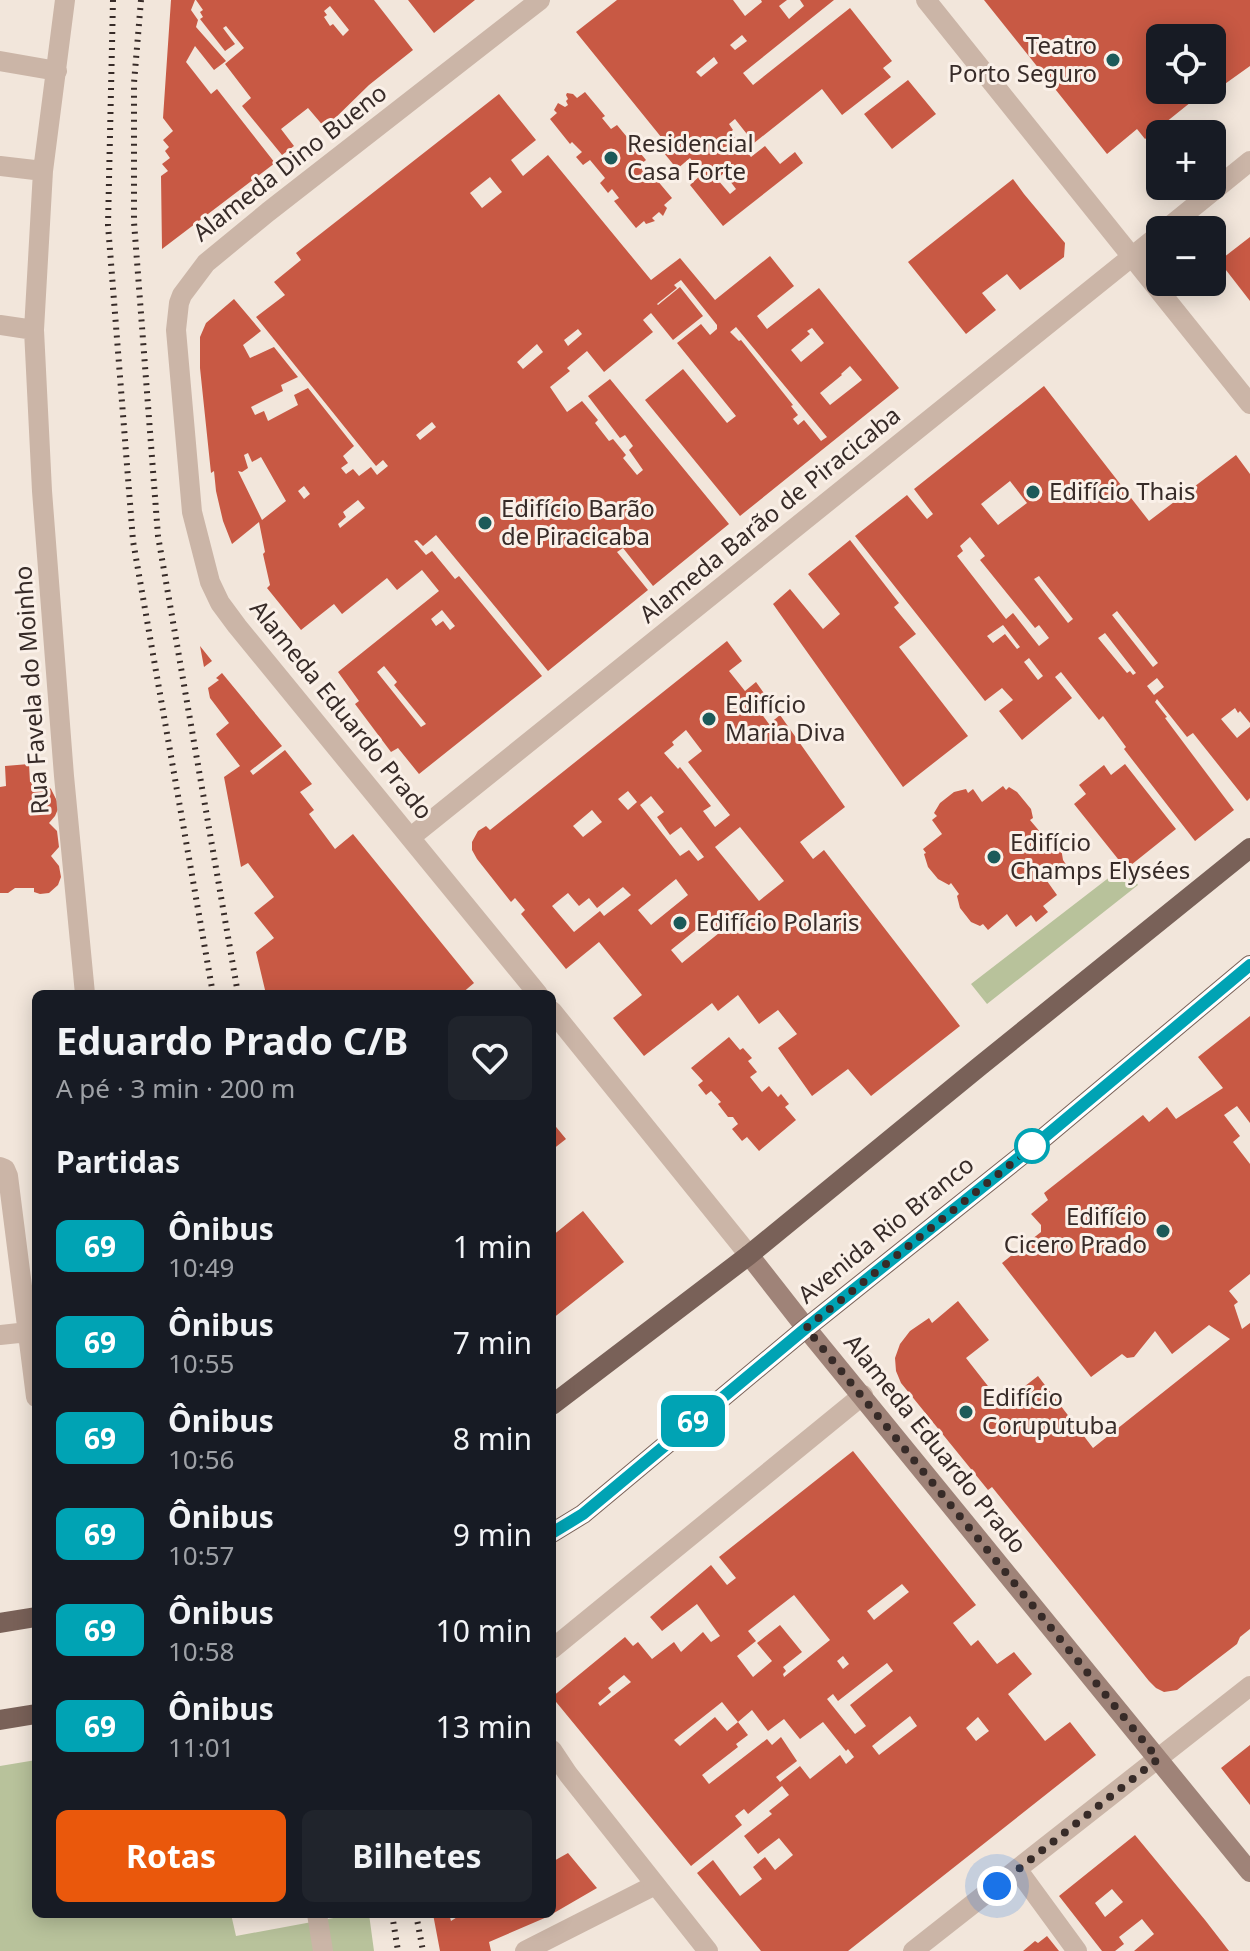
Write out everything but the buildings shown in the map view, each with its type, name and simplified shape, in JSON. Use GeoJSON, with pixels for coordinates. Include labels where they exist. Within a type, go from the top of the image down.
{"type":"FeatureCollection","features":[{"type":"Feature","properties":{"kind":"main road"},"geometry":{"type":"LineString","coordinates":[[556,1402],[749,1255],[1250,848]]}},
{"type":"Feature","properties":{"kind":"main road","name":"Avenida Rio Branco"},"geometry":{"type":"LineString","coordinates":[[556,1531],[583,1514],[749,1374],[1041,1140],[1250,965]]}},
{"type":"Feature","properties":{"kind":"main road","name":"Alameda Eduardo Prado"},"geometry":{"type":"LineString","coordinates":[[749,1255],[1250,1872]]}},
{"type":"Feature","properties":{"kind":"main road"},"geometry":{"type":"LineString","coordinates":[[0,1623],[32,1618]]}},
{"type":"Feature","properties":{"kind":"main road"},"geometry":{"type":"LineString","coordinates":[[0,1720],[32,1715]]}},
{"type":"Feature","properties":{"kind":"street","name":"Rua Favela do Moinho"},"geometry":{"type":"LineString","coordinates":[[65,0],[43,171],[34,330],[42,491],[85,990]]}},
{"type":"Feature","properties":{"kind":"street","name":"Alameda Dino Bueno"},"geometry":{"type":"LineString","coordinates":[[184,423],[176,330],[179,303],[206,263],[540,0]]}},
{"type":"Feature","properties":{"kind":"street"},"geometry":{"type":"LineString","coordinates":[[926,0],[1250,404]]}},
{"type":"Feature","properties":{"kind":"street"},"geometry":{"type":"LineString","coordinates":[[0,61],[57,71]]}},
{"type":"Feature","properties":{"kind":"street"},"geometry":{"type":"LineString","coordinates":[[1182,216],[1250,161]]}},
{"type":"Feature","properties":{"kind":"street"},"geometry":{"type":"LineString","coordinates":[[0,166],[43,171]]}},
{"type":"Feature","properties":{"kind":"street","name":"Alameda Barão de Piracicaba"},"geometry":{"type":"LineString","coordinates":[[411,837],[1146,246]]}},
{"type":"Feature","properties":{"kind":"street"},"geometry":{"type":"LineString","coordinates":[[0,325],[34,330]]}},
{"type":"Feature","properties":{"kind":"street","name":"Alameda Eduardo Prado"},"geometry":{"type":"LineString","coordinates":[[184,423],[192,512],[210,582],[220,603],[535,990]]}},
{"type":"Feature","properties":{"kind":"street","name":"Alameda Eduardo Prado"},"geometry":{"type":"LineString","coordinates":[[556,1016],[749,1255]]}},
{"type":"Feature","properties":{"kind":"street"},"geometry":{"type":"LineString","coordinates":[[0,1167],[5,1169],[8,1176],[32,1364]]}},
{"type":"Feature","properties":{"kind":"street"},"geometry":{"type":"LineString","coordinates":[[0,1335],[28,1332]]}},
{"type":"Feature","properties":{"kind":"street"},"geometry":{"type":"LineString","coordinates":[[556,1646],[863,1395]]}},
{"type":"Feature","properties":{"kind":"street"},"geometry":{"type":"LineString","coordinates":[[913,1951],[1250,1686]]}},
{"type":"Feature","properties":{"kind":"street"},"geometry":{"type":"LineString","coordinates":[[556,1756],[708,1951]]}},
{"type":"Feature","properties":{"kind":"street"},"geometry":{"type":"LineString","coordinates":[[1017,1869],[1077,1951]]}},
{"type":"Feature","properties":{"kind":"street"},"geometry":{"type":"LineString","coordinates":[[525,1951],[655,1885]]}},
{"type":"Feature","properties":{"kind":"street"},"geometry":{"type":"LineString","coordinates":[[318,1918],[323,1951]]}},
{"type":"Feature","properties":{"kind":"green space"},"geometry":{"type":"Polygon","coordinates":[[[1124,866],[1138,885],[987,1004],[971,984],[1124,866]]]}},
{"type":"Feature","properties":{"kind":"green space"},"geometry":{"type":"Polygon","coordinates":[[[32,1761],[32,1918],[232,1918],[236,1936],[333,1918],[370,1918],[374,1951],[0,1951],[0,1766],[32,1761]]]}},
{"type":"Feature","properties":{"kind":"railway"},"geometry":{"type":"LineString","coordinates":[[113,0],[108,225],[133,541],[212,990]]}},
{"type":"Feature","properties":{"kind":"railway"},"geometry":{"type":"LineString","coordinates":[[141,0],[134,83],[134,222],[158,536],[237,990]]}},
{"type":"Feature","properties":{"kind":"railway"},"geometry":{"type":"LineString","coordinates":[[393,1918],[398,1951]]}},
{"type":"Feature","properties":{"kind":"railway"},"geometry":{"type":"LineString","coordinates":[[417,1918],[423,1951]]}},
{"type":"Feature","properties":{"kind":"bus line","name":"69"},"geometry":{"type":"LineString","coordinates":[[556,1531],[583,1514],[1250,965]]}},
{"type":"Feature","properties":{"kind":"place","name":"Teatro Porto Seguro"},"geometry":{"type":"Point","coordinates":[1113,60]}},
{"type":"Feature","properties":{"kind":"place","name":"Residencial Casa Forte"},"geometry":{"type":"Point","coordinates":[611,158]}},
{"type":"Feature","properties":{"kind":"place","name":"Edifício Thais"},"geometry":{"type":"Point","coordinates":[1033,492]}},
{"type":"Feature","properties":{"kind":"place","name":"Edifício Barão de Piracicaba"},"geometry":{"type":"Point","coordinates":[485,523]}},
{"type":"Feature","properties":{"kind":"place","name":"Edifício Maria Diva"},"geometry":{"type":"Point","coordinates":[709,719]}},
{"type":"Feature","properties":{"kind":"place","name":"Edifício Champs Elysées"},"geometry":{"type":"Point","coordinates":[994,857]}},
{"type":"Feature","properties":{"kind":"place","name":"Edifício Polaris"},"geometry":{"type":"Point","coordinates":[680,923]}},
{"type":"Feature","properties":{"kind":"place","name":"Edifício Cicero Prado"},"geometry":{"type":"Point","coordinates":[1163,1231]}},
{"type":"Feature","properties":{"kind":"place","name":"Edifício Coruputuba"},"geometry":{"type":"Point","coordinates":[966,1412]}},
{"type":"Feature","properties":{"kind":"route"},"geometry":{"type":"LineString","coordinates":[[997,1886],[1158,1759],[806,1328],[1041,1140],[1032,1146]]}}]}
